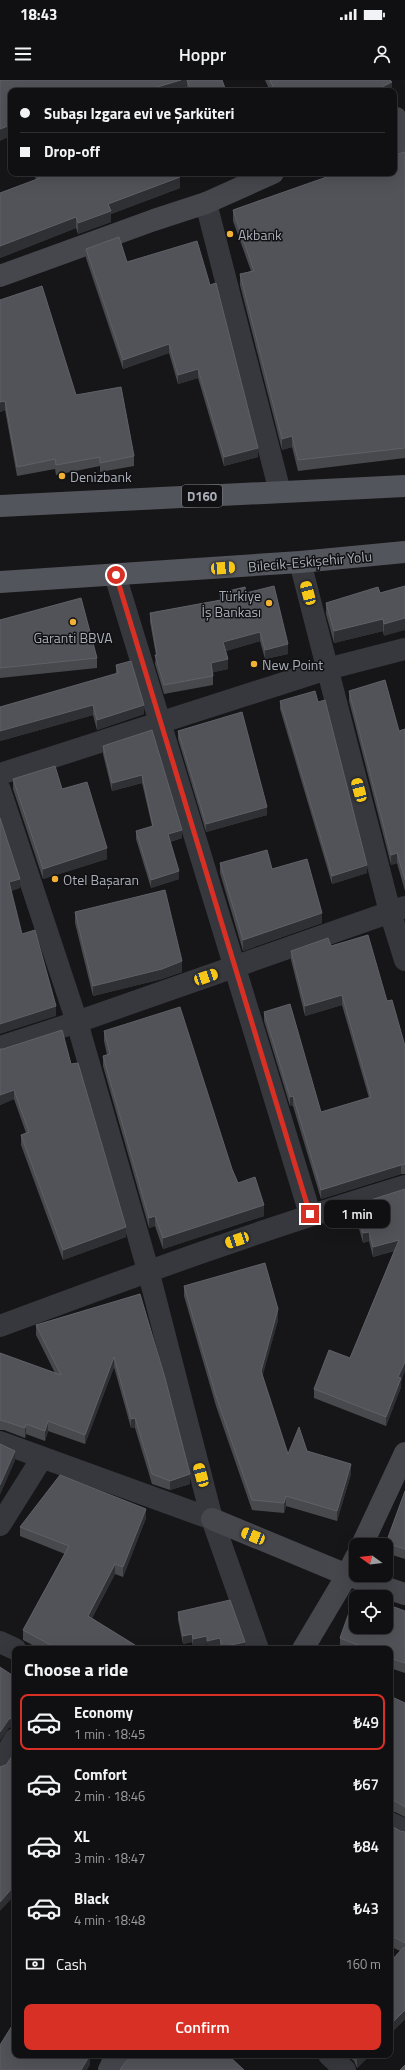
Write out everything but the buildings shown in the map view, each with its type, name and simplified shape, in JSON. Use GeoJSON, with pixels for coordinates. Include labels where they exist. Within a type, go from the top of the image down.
{"type":"FeatureCollection","features":[{"type":"Feature","properties":{"kind":"main road","name":"D160"},"geometry":{"type":"LineString","coordinates":[[0,506],[405,486]]}},
{"type":"Feature","properties":{"kind":"main road","name":"Bilecik-Eskişehir Yolu"},"geometry":{"type":"LineString","coordinates":[[0,582],[300,562],[405,552]]}},
{"type":"Feature","properties":{"kind":"street"},"geometry":{"type":"LineString","coordinates":[[398,118],[405,144]]}},
{"type":"Feature","properties":{"kind":"street"},"geometry":{"type":"LineString","coordinates":[[0,276],[154,220],[206,203],[267,176]]}},
{"type":"Feature","properties":{"kind":"street"},"geometry":{"type":"LineString","coordinates":[[206,203],[280,492]]}},
{"type":"Feature","properties":{"kind":"street"},"geometry":{"type":"LineString","coordinates":[[300,562],[327,669],[398,909],[405,960]]}},
{"type":"Feature","properties":{"kind":"street"},"geometry":{"type":"LineString","coordinates":[[116,575],[310,1214]]}},
{"type":"Feature","properties":{"kind":"street"},"geometry":{"type":"LineString","coordinates":[[0,774],[327,669],[405,649]]}},
{"type":"Feature","properties":{"kind":"street"},"geometry":{"type":"LineString","coordinates":[[0,790],[77,1022],[148,1270],[212,1519],[257,1646]]}},
{"type":"Feature","properties":{"kind":"street"},"geometry":{"type":"LineString","coordinates":[[0,1047],[77,1022],[398,909]]}},
{"type":"Feature","properties":{"kind":"street"},"geometry":{"type":"LineString","coordinates":[[0,1326],[148,1270],[310,1214],[405,1186]]}},
{"type":"Feature","properties":{"kind":"street"},"geometry":{"type":"LineString","coordinates":[[0,1442],[212,1519],[349,1565]]}},
{"type":"Feature","properties":{"kind":"street"},"geometry":{"type":"LineString","coordinates":[[365,1538],[405,1453]]}},
{"type":"Feature","properties":{"kind":"street"},"geometry":{"type":"LineString","coordinates":[[0,1525],[42,1458]]}},
{"type":"Feature","properties":{"kind":"street"},"geometry":{"type":"LineString","coordinates":[[305,1646],[349,1571]]}},
{"type":"Feature","properties":{"kind":"street"},"geometry":{"type":"LineString","coordinates":[[382,1582],[405,1594]]}},
{"type":"Feature","properties":{"kind":"street"},"geometry":{"type":"LineString","coordinates":[[0,1642],[12,1648]]}},
{"type":"Feature","properties":{"kind":"street"},"geometry":{"type":"LineString","coordinates":[[0,1764],[12,1744]]}},
{"type":"Feature","properties":{"kind":"street"},"geometry":{"type":"LineString","coordinates":[[393,1824],[405,1830]]}},
{"type":"Feature","properties":{"kind":"street"},"geometry":{"type":"LineString","coordinates":[[109,2070],[115,2058]]}},
{"type":"Feature","properties":{"kind":"street"},"geometry":{"type":"LineString","coordinates":[[332,2058],[345,2070]]}},
{"type":"Feature","properties":{"kind":"place","name":"Akbank"},"geometry":{"type":"Point","coordinates":[230,234]}},
{"type":"Feature","properties":{"kind":"place","name":"Denizbank"},"geometry":{"type":"Point","coordinates":[62,476]}},
{"type":"Feature","properties":{"kind":"place","name":"Türkiye İş Bankası"},"geometry":{"type":"Point","coordinates":[269,603]}},
{"type":"Feature","properties":{"kind":"place","name":"Garanti BBVA"},"geometry":{"type":"Point","coordinates":[73,622]}},
{"type":"Feature","properties":{"kind":"place","name":"New Point"},"geometry":{"type":"Point","coordinates":[254,664]}},
{"type":"Feature","properties":{"kind":"place","name":"Otel Başaran"},"geometry":{"type":"Point","coordinates":[55,879]}},
{"type":"Feature","properties":{"kind":"route"},"geometry":{"type":"LineString","coordinates":[[116,575],[310,1214]]}}]}
